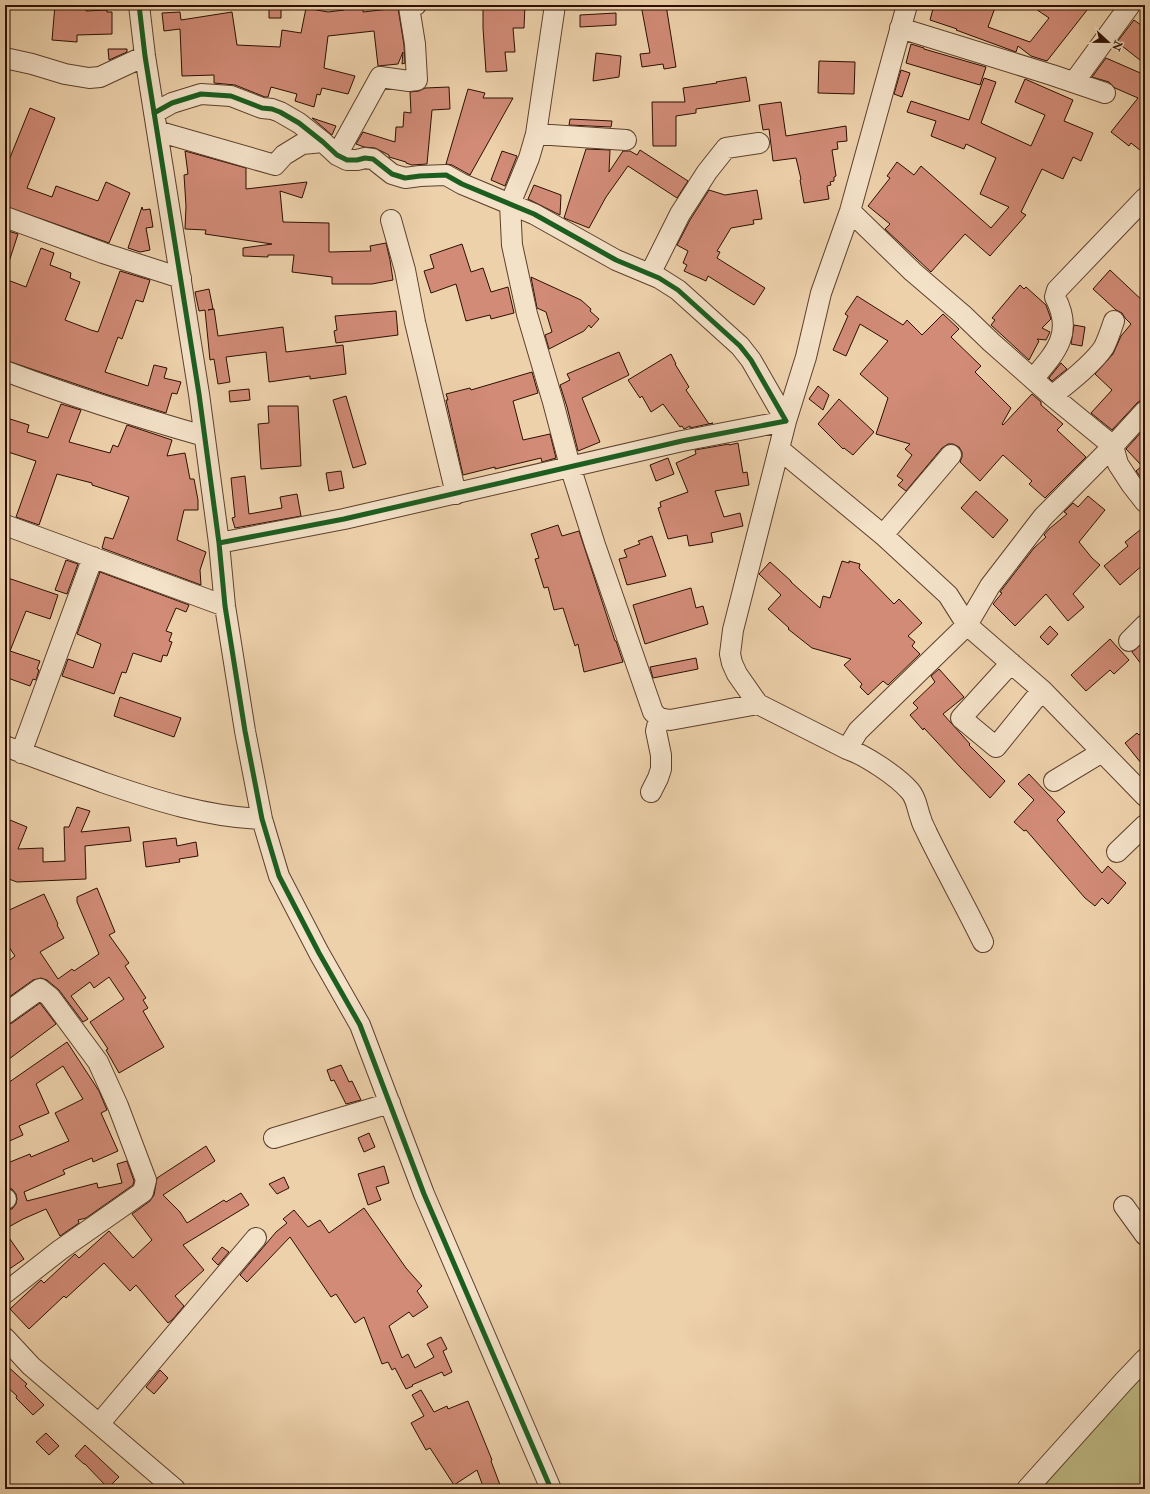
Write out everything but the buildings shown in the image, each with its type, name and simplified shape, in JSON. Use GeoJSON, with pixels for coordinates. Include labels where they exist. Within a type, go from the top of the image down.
{"type":"FeatureCollection","features":[{"type":"Feature","properties":{"kind":"street"},"geometry":{"type":"LineString","coordinates":[[141,5],[145,56],[181,278],[219,543],[226,606],[245,731],[262,820],[279,876],[319,953],[360,1025],[424,1194],[551,1489]]}},
{"type":"Feature","properties":{"kind":"street"},"geometry":{"type":"LineString","coordinates":[[330,148],[380,77],[409,81],[417,80],[415,44],[409,7],[416,5]]}},
{"type":"Feature","properties":{"kind":"street"},"geometry":{"type":"LineString","coordinates":[[555,5],[536,134],[529,158],[510,204],[512,245],[527,314],[570,466],[595,545],[653,712],[659,718],[670,720],[758,704]]}},
{"type":"Feature","properties":{"kind":"street"},"geometry":{"type":"LineString","coordinates":[[907,5],[850,211],[821,293],[806,357],[786,421],[733,630],[730,654],[737,674],[758,704],[847,749],[856,752],[876,764],[910,790],[915,798],[920,819],[983,942]]}},
{"type":"Feature","properties":{"kind":"street"},"geometry":{"type":"LineString","coordinates":[[1074,82],[1130,5]]}},
{"type":"Feature","properties":{"kind":"street"},"geometry":{"type":"LineString","coordinates":[[900,28],[984,53],[1105,93]]}},
{"type":"Feature","properties":{"kind":"street"},"geometry":{"type":"LineString","coordinates":[[5,58],[65,74],[89,78],[100,77],[145,56]]}},
{"type":"Feature","properties":{"kind":"street"},"geometry":{"type":"LineString","coordinates":[[156,122],[172,104],[201,94],[231,96],[262,108],[280,112],[299,123],[347,160],[365,158],[373,159],[399,178],[446,175],[462,184],[534,214],[616,260],[659,278],[678,290],[740,346],[751,360],[786,421]]}},
{"type":"Feature","properties":{"kind":"street"},"geometry":{"type":"LineString","coordinates":[[156,122],[275,165],[284,155],[302,144],[330,148]]}},
{"type":"Feature","properties":{"kind":"street"},"geometry":{"type":"LineString","coordinates":[[536,134],[626,140]]}},
{"type":"Feature","properties":{"kind":"street"},"geometry":{"type":"LineString","coordinates":[[650,274],[680,214],[707,172],[726,148],[759,144]]}},
{"type":"Feature","properties":{"kind":"street"},"geometry":{"type":"LineString","coordinates":[[1033,379],[1053,356],[1060,342],[1064,326],[1059,305],[1055,297],[1056,290],[1145,198]]}},
{"type":"Feature","properties":{"kind":"street"},"geometry":{"type":"LineString","coordinates":[[850,211],[913,272],[1052,396],[1113,446],[1118,464],[1145,502]]}},
{"type":"Feature","properties":{"kind":"street"},"geometry":{"type":"LineString","coordinates":[[5,217],[103,253],[181,278]]}},
{"type":"Feature","properties":{"kind":"street"},"geometry":{"type":"LineString","coordinates":[[391,220],[405,270],[415,322],[456,494]]}},
{"type":"Feature","properties":{"kind":"street"},"geometry":{"type":"LineString","coordinates":[[1052,396],[1074,379],[1103,349],[1110,335],[1114,321]]}},
{"type":"Feature","properties":{"kind":"street"},"geometry":{"type":"LineString","coordinates":[[5,371],[65,394],[204,436]]}},
{"type":"Feature","properties":{"kind":"street"},"geometry":{"type":"LineString","coordinates":[[847,749],[858,731],[967,625],[990,586],[1043,517],[1113,446],[1145,411]]}},
{"type":"Feature","properties":{"kind":"street"},"geometry":{"type":"LineString","coordinates":[[219,543],[344,519],[682,441],[786,421]]}},
{"type":"Feature","properties":{"kind":"street"},"geometry":{"type":"LineString","coordinates":[[779,450],[883,535],[948,595],[967,625],[1042,690],[1145,796]]}},
{"type":"Feature","properties":{"kind":"street"},"geometry":{"type":"LineString","coordinates":[[883,535],[951,455]]}},
{"type":"Feature","properties":{"kind":"street"},"geometry":{"type":"LineString","coordinates":[[5,525],[226,606]]}},
{"type":"Feature","properties":{"kind":"street"},"geometry":{"type":"LineString","coordinates":[[93,557],[13,749],[169,804],[202,813],[240,819],[262,820]]}},
{"type":"Feature","properties":{"kind":"street"},"geometry":{"type":"LineString","coordinates":[[1129,641],[1145,625]]}},
{"type":"Feature","properties":{"kind":"street"},"geometry":{"type":"LineString","coordinates":[[1011,663],[961,718],[996,747],[1042,690]]}},
{"type":"Feature","properties":{"kind":"street"},"geometry":{"type":"LineString","coordinates":[[651,792],[661,769],[656,731],[659,718]]}},
{"type":"Feature","properties":{"kind":"street"},"geometry":{"type":"LineString","coordinates":[[1054,781],[1102,752]]}},
{"type":"Feature","properties":{"kind":"street"},"geometry":{"type":"LineString","coordinates":[[1117,852],[1145,826]]}},
{"type":"Feature","properties":{"kind":"street"},"geometry":{"type":"LineString","coordinates":[[5,1014],[40,989],[50,997],[98,1062],[118,1106],[146,1180],[143,1192],[60,1250],[5,1293]]}},
{"type":"Feature","properties":{"kind":"street"},"geometry":{"type":"LineString","coordinates":[[274,1138],[390,1103]]}},
{"type":"Feature","properties":{"kind":"street"},"geometry":{"type":"LineString","coordinates":[[1124,1206],[1145,1235]]}},
{"type":"Feature","properties":{"kind":"street"},"geometry":{"type":"LineString","coordinates":[[99,1424],[256,1238]]}},
{"type":"Feature","properties":{"kind":"street"},"geometry":{"type":"LineString","coordinates":[[5,1338],[31,1366],[175,1489]]}},
{"type":"Feature","properties":{"kind":"street"},"geometry":{"type":"LineString","coordinates":[[1027,1489],[1124,1381],[1145,1360]]}},
{"type":"Feature","properties":{"kind":"shaded area"},"geometry":{"type":"Polygon","coordinates":[[[1145,1348],[1145,1489],[1016,1489],[1145,1348]]]}},
{"type":"Feature","properties":{"kind":"cycle path"},"geometry":{"type":"LineString","coordinates":[[139,5],[145,56],[199,394],[219,543],[225,606],[245,731],[262,819],[279,876],[319,953],[360,1025],[424,1194],[551,1489]]}},
{"type":"Feature","properties":{"kind":"cycle path"},"geometry":{"type":"LineString","coordinates":[[154,113],[172,103],[201,94],[231,96],[262,108],[280,112],[299,123],[337,155],[347,160],[365,158],[373,159],[392,174],[405,178],[446,175],[462,184],[534,214],[616,260],[659,278],[678,290],[740,346],[751,360],[786,421],[682,441],[344,519],[219,543]]}}]}
